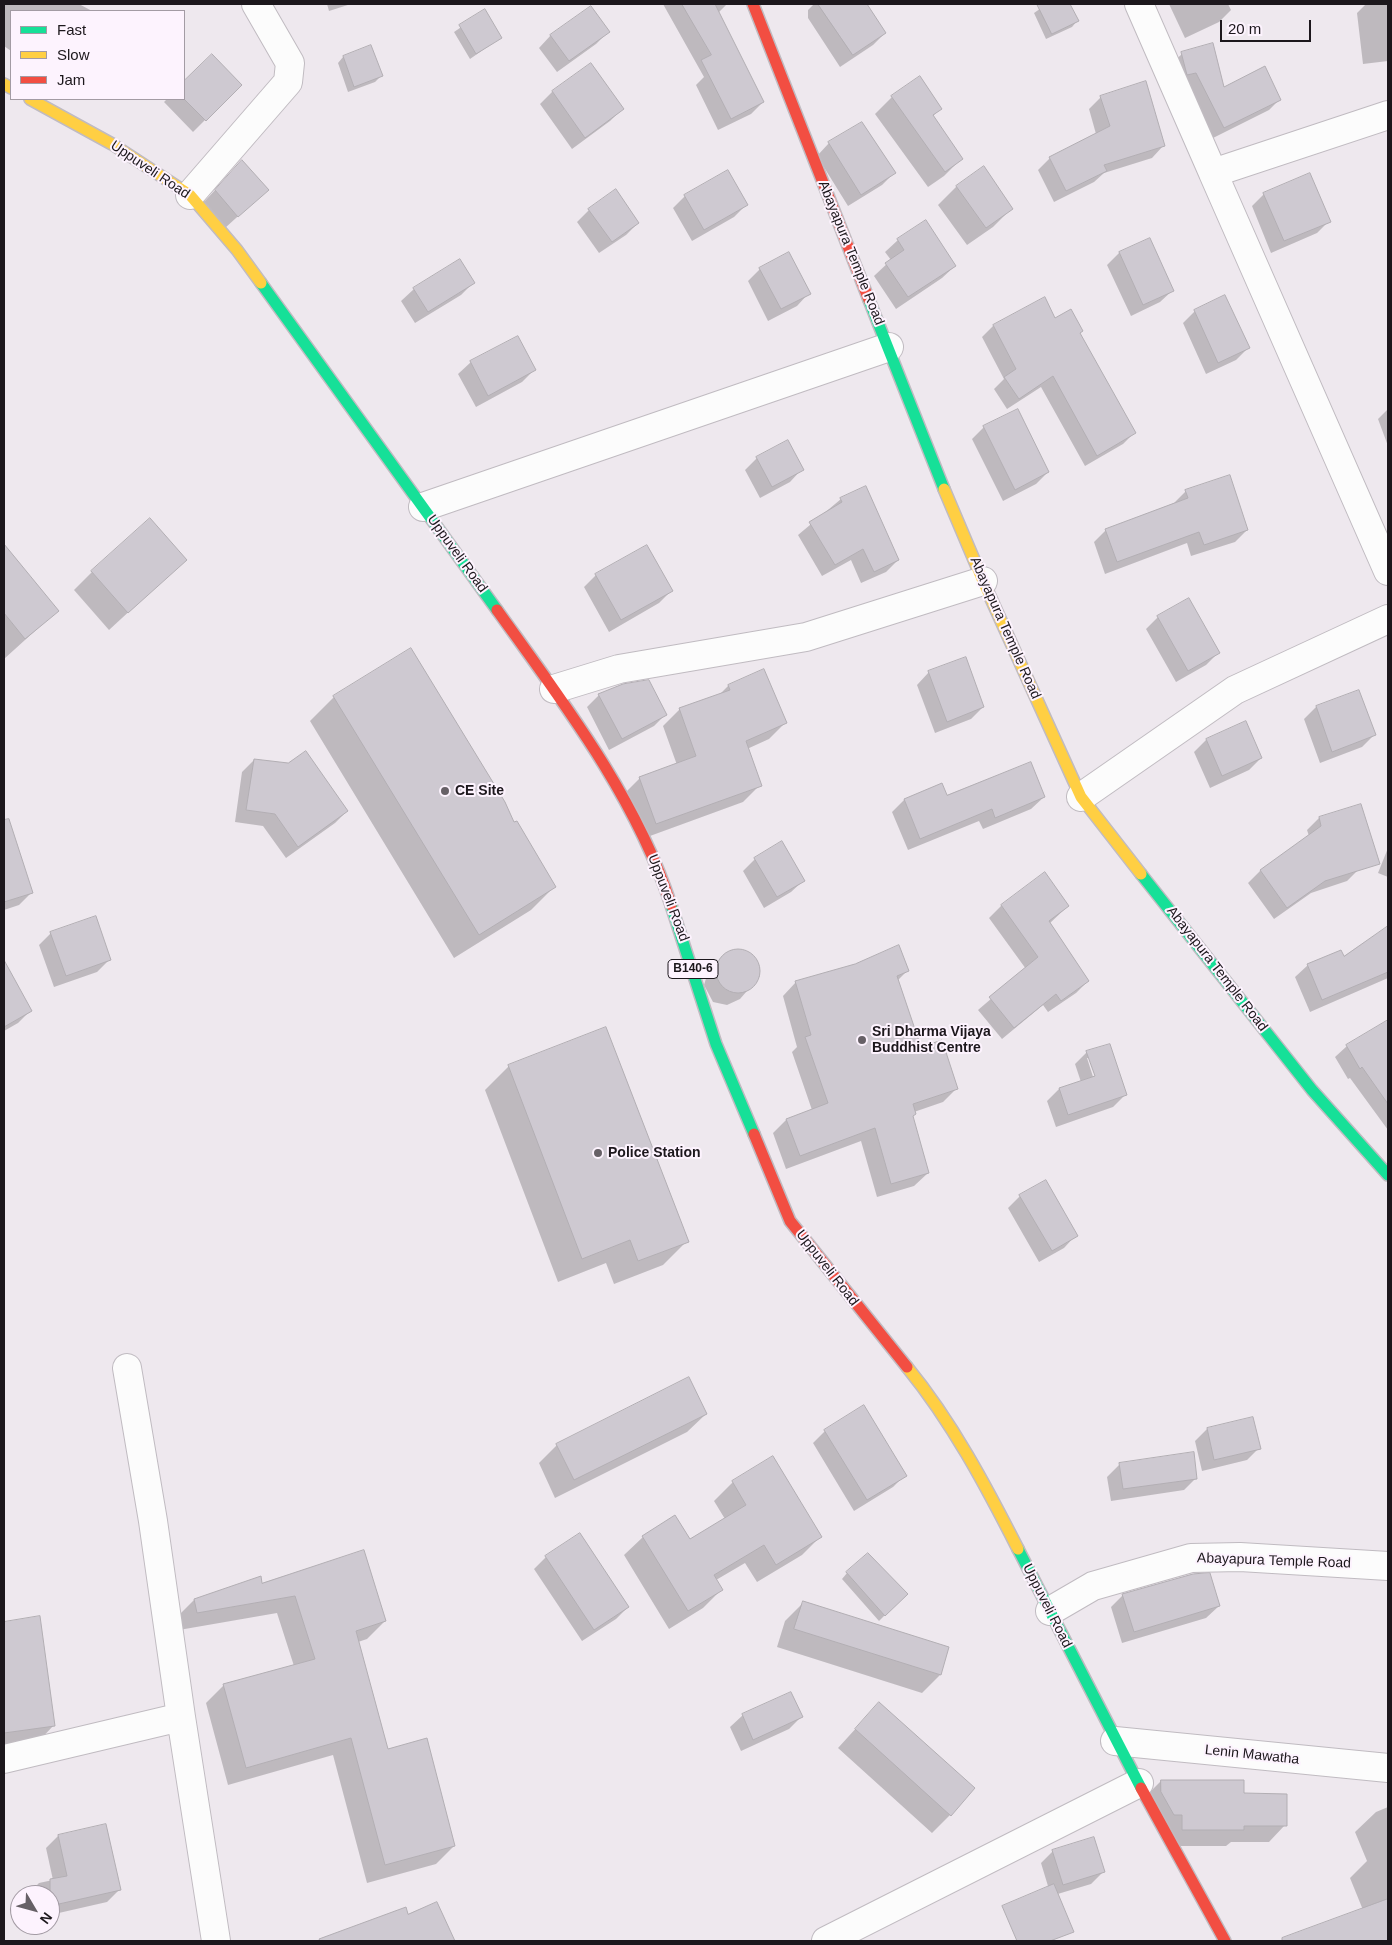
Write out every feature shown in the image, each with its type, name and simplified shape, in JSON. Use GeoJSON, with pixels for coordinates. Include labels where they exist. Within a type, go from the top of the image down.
{"type":"FeatureCollection","features":[{"type":"Feature","properties":{"kind":"main road","name":"Abayapura Temple Road"},"geometry":{"type":"LineString","coordinates":[[753,4],[982,581],[1081,797],[1312,1090],[1388,1175]]}},
{"type":"Feature","properties":{"kind":"main road","name":"Uppuveli Road"},"geometry":{"type":"LineString","coordinates":[[32,100],[112,144],[190,196],[237,250],[554,688],[616,786],[658,868],[716,1044],[790,1221],[928,1393],[987,1488],[1115,1741],[1225,1941]]}},
{"type":"Feature","properties":{"kind":"street"},"geometry":{"type":"LineString","coordinates":[[190,196],[288,82],[290,63],[256,4]]}},
{"type":"Feature","properties":{"kind":"street"},"geometry":{"type":"LineString","coordinates":[[1139,4],[1388,570]]}},
{"type":"Feature","properties":{"kind":"street"},"geometry":{"type":"LineString","coordinates":[[1213,173],[1388,115]]}},
{"type":"Feature","properties":{"kind":"street"},"geometry":{"type":"LineString","coordinates":[[423,506],[888,347]]}},
{"type":"Feature","properties":{"kind":"street"},"geometry":{"type":"LineString","coordinates":[[554,688],[619,669],[806,637],[982,581]]}},
{"type":"Feature","properties":{"kind":"street"},"geometry":{"type":"LineString","coordinates":[[1081,797],[1235,690],[1388,619]]}},
{"type":"Feature","properties":{"kind":"street"},"geometry":{"type":"LineString","coordinates":[[126,1368],[153,1521],[181,1718],[216,1941]]}},
{"type":"Feature","properties":{"kind":"street","name":"Abayapura Temple Road"},"geometry":{"type":"LineString","coordinates":[[1050,1611],[1092,1586],[1191,1558],[1240,1558],[1388,1566]]}},
{"type":"Feature","properties":{"kind":"street"},"geometry":{"type":"LineString","coordinates":[[4,1759],[181,1718]]}},
{"type":"Feature","properties":{"kind":"street","name":"Lenin Mawatha"},"geometry":{"type":"LineString","coordinates":[[1115,1741],[1388,1768]]}},
{"type":"Feature","properties":{"kind":"street"},"geometry":{"type":"LineString","coordinates":[[826,1941],[1139,1783]]}},
{"type":"Feature","properties":{"kind":"building"},"geometry":{"type":"Polygon","coordinates":[[[682,4],[715,4],[764,102],[731,119],[701,60],[711,55],[682,4]]]}},
{"type":"Feature","properties":{"kind":"building"},"geometry":{"type":"Polygon","coordinates":[[[818,4],[867,4],[886,33],[853,55],[818,4]]]}},
{"type":"Feature","properties":{"kind":"building"},"geometry":{"type":"Polygon","coordinates":[[[1037,4],[1070,4],[1079,21],[1052,34],[1037,4]]]}},
{"type":"Feature","properties":{"kind":"building"},"geometry":{"type":"Polygon","coordinates":[[[591,6],[610,32],[569,61],[550,35],[591,6]]]}},
{"type":"Feature","properties":{"kind":"building"},"geometry":{"type":"Polygon","coordinates":[[[485,9],[502,38],[476,54],[459,25],[485,9]]]}},
{"type":"Feature","properties":{"kind":"building"},"geometry":{"type":"Polygon","coordinates":[[[1213,43],[1224,87],[1265,66],[1281,100],[1224,128],[1196,73],[1187,75],[1181,52],[1213,43]]]}},
{"type":"Feature","properties":{"kind":"building"},"geometry":{"type":"Polygon","coordinates":[[[371,45],[383,76],[354,87],[343,56],[371,45]]]}},
{"type":"Feature","properties":{"kind":"building"},"geometry":{"type":"Polygon","coordinates":[[[212,54],[242,85],[206,121],[185,100],[185,80],[212,54]]]}},
{"type":"Feature","properties":{"kind":"building"},"geometry":{"type":"Polygon","coordinates":[[[591,63],[624,109],[585,138],[552,91],[591,63]]]}},
{"type":"Feature","properties":{"kind":"building"},"geometry":{"type":"Polygon","coordinates":[[[920,76],[942,109],[933,115],[963,159],[945,172],[891,96],[920,76]]]}},
{"type":"Feature","properties":{"kind":"building"},"geometry":{"type":"Polygon","coordinates":[[[1146,81],[1165,146],[1104,165],[1107,171],[1066,191],[1049,157],[1110,126],[1100,96],[1146,81]]]}},
{"type":"Feature","properties":{"kind":"building"},"geometry":{"type":"Polygon","coordinates":[[[862,122],[896,173],[861,195],[828,142],[862,122]]]}},
{"type":"Feature","properties":{"kind":"building"},"geometry":{"type":"Polygon","coordinates":[[[242,160],[269,190],[238,217],[215,190],[242,160]]]}},
{"type":"Feature","properties":{"kind":"building"},"geometry":{"type":"Polygon","coordinates":[[[984,166],[1013,209],[986,228],[956,186],[984,166]]]}},
{"type":"Feature","properties":{"kind":"building"},"geometry":{"type":"Polygon","coordinates":[[[728,170],[748,205],[704,230],[684,195],[728,170]]]}},
{"type":"Feature","properties":{"kind":"building"},"geometry":{"type":"Polygon","coordinates":[[[1310,173],[1331,222],[1284,241],[1263,193],[1310,173]]]}},
{"type":"Feature","properties":{"kind":"building"},"geometry":{"type":"Polygon","coordinates":[[[616,189],[639,223],[612,242],[588,209],[616,189]]]}},
{"type":"Feature","properties":{"kind":"building"},"geometry":{"type":"Polygon","coordinates":[[[926,220],[956,266],[908,297],[885,263],[904,250],[897,239],[926,220]]]}},
{"type":"Feature","properties":{"kind":"building"},"geometry":{"type":"Polygon","coordinates":[[[1150,238],[1174,291],[1143,305],[1119,252],[1150,238]]]}},
{"type":"Feature","properties":{"kind":"building"},"geometry":{"type":"Polygon","coordinates":[[[789,252],[811,294],[781,309],[759,268],[789,252]]]}},
{"type":"Feature","properties":{"kind":"building"},"geometry":{"type":"Polygon","coordinates":[[[460,259],[475,283],[428,312],[413,288],[460,259]]]}},
{"type":"Feature","properties":{"kind":"building"},"geometry":{"type":"Polygon","coordinates":[[[1225,295],[1250,348],[1218,363],[1194,310],[1225,295]]]}},
{"type":"Feature","properties":{"kind":"building"},"geometry":{"type":"Polygon","coordinates":[[[1045,297],[1055,318],[1071,309],[1083,331],[1080,333],[1136,433],[1097,456],[1053,376],[1019,399],[1004,377],[1016,369],[993,325],[1045,297]]]}},
{"type":"Feature","properties":{"kind":"building"},"geometry":{"type":"Polygon","coordinates":[[[518,336],[536,370],[488,396],[470,361],[518,336]]]}},
{"type":"Feature","properties":{"kind":"building"},"geometry":{"type":"Polygon","coordinates":[[[1018,409],[1049,472],[1015,490],[983,426],[1018,409]]]}},
{"type":"Feature","properties":{"kind":"building"},"geometry":{"type":"Polygon","coordinates":[[[788,440],[804,470],[772,487],[756,457],[788,440]]]}},
{"type":"Feature","properties":{"kind":"building"},"geometry":{"type":"Polygon","coordinates":[[[1230,475],[1248,530],[1204,545],[1199,532],[1117,562],[1105,529],[1188,498],[1185,490],[1230,475]]]}},
{"type":"Feature","properties":{"kind":"building"},"geometry":{"type":"Polygon","coordinates":[[[866,486],[899,560],[874,572],[863,549],[835,565],[809,522],[842,502],[840,498],[866,486]]]}},
{"type":"Feature","properties":{"kind":"building"},"geometry":{"type":"Polygon","coordinates":[[[150,518],[187,560],[128,613],[91,571],[150,518]]]}},
{"type":"Feature","properties":{"kind":"building"},"geometry":{"type":"Polygon","coordinates":[[[4,544],[59,611],[25,639],[4,613],[4,544]]]}},
{"type":"Feature","properties":{"kind":"building"},"geometry":{"type":"Polygon","coordinates":[[[647,545],[673,591],[621,620],[595,574],[647,545]]]}},
{"type":"Feature","properties":{"kind":"building"},"geometry":{"type":"Polygon","coordinates":[[[1189,598],[1220,653],[1188,671],[1157,616],[1189,598]]]}},
{"type":"Feature","properties":{"kind":"building","name":"CE Site"},"geometry":{"type":"Polygon","coordinates":[[[411,648],[505,802],[514,822],[517,821],[556,887],[479,935],[333,696],[411,648]]]}},
{"type":"Feature","properties":{"kind":"building"},"geometry":{"type":"Polygon","coordinates":[[[966,657],[984,707],[947,722],[928,671],[966,657]]]}},
{"type":"Feature","properties":{"kind":"building"},"geometry":{"type":"Polygon","coordinates":[[[764,669],[787,723],[746,741],[762,786],[656,824],[639,777],[696,756],[679,708],[730,690],[728,685],[764,669]]]}},
{"type":"Feature","properties":{"kind":"building"},"geometry":{"type":"Polygon","coordinates":[[[649,680],[667,715],[622,739],[598,694],[623,684],[649,680]]]}},
{"type":"Feature","properties":{"kind":"building"},"geometry":{"type":"Polygon","coordinates":[[[1359,690],[1376,735],[1332,752],[1316,706],[1359,690]]]}},
{"type":"Feature","properties":{"kind":"building"},"geometry":{"type":"Polygon","coordinates":[[[1246,721],[1262,758],[1222,776],[1206,739],[1246,721]]]}},
{"type":"Feature","properties":{"kind":"building"},"geometry":{"type":"Polygon","coordinates":[[[306,751],[348,811],[298,847],[275,814],[246,810],[254,759],[288,763],[306,751]]]}},
{"type":"Feature","properties":{"kind":"building"},"geometry":{"type":"Polygon","coordinates":[[[1031,762],[1045,797],[995,818],[992,809],[920,839],[904,799],[942,783],[947,795],[1031,762]]]}},
{"type":"Feature","properties":{"kind":"building"},"geometry":{"type":"Polygon","coordinates":[[[1361,804],[1380,864],[1325,881],[1287,908],[1260,870],[1321,826],[1319,817],[1361,804]]]}},
{"type":"Feature","properties":{"kind":"building"},"geometry":{"type":"Polygon","coordinates":[[[9,819],[33,893],[4,902],[4,820],[9,819]]]}},
{"type":"Feature","properties":{"kind":"building"},"geometry":{"type":"Polygon","coordinates":[[[782,841],[805,881],[777,897],[754,858],[782,841]]]}},
{"type":"Feature","properties":{"kind":"building"},"geometry":{"type":"Polygon","coordinates":[[[1045,872],[1069,906],[1049,921],[1089,981],[1061,1001],[1056,994],[1014,1028],[989,997],[1038,957],[1001,905],[1045,872]]]}},
{"type":"Feature","properties":{"kind":"building"},"geometry":{"type":"Polygon","coordinates":[[[96,916],[111,960],[66,976],[50,932],[96,916]]]}},
{"type":"Feature","properties":{"kind":"building"},"geometry":{"type":"Polygon","coordinates":[[[1388,926],[1388,972],[1322,1000],[1307,964],[1341,950],[1344,956],[1388,926]]]}},
{"type":"Feature","properties":{"kind":"building"},"geometry":{"type":"Polygon","coordinates":[[[899,945],[909,971],[897,976],[921,1047],[942,1040],[958,1089],[913,1104],[916,1114],[913,1116],[929,1173],[891,1184],[875,1128],[800,1156],[786,1119],[828,1103],[805,1037],[811,1035],[795,981],[855,964],[899,945]]]}},
{"type":"Feature","properties":{"kind":"building"},"geometry":{"type":"Polygon","coordinates":[[[742,949],[754,955],[759,962],[759,980],[754,987],[747,992],[734,993],[726,990],[719,983],[716,967],[719,959],[726,952],[742,949]]]}},
{"type":"Feature","properties":{"kind":"building"},"geometry":{"type":"Polygon","coordinates":[[[4,960],[32,1011],[4,1027],[4,960]]]}},
{"type":"Feature","properties":{"kind":"building"},"geometry":{"type":"Polygon","coordinates":[[[1388,1020],[1388,1104],[1362,1067],[1360,1069],[1346,1045],[1388,1020]]]}},
{"type":"Feature","properties":{"kind":"building","name":"Police Station"},"geometry":{"type":"Polygon","coordinates":[[[606,1027],[689,1242],[638,1261],[630,1240],[582,1259],[508,1065],[606,1027]]]}},
{"type":"Feature","properties":{"kind":"building"},"geometry":{"type":"Polygon","coordinates":[[[1110,1044],[1127,1095],[1068,1115],[1059,1088],[1095,1076],[1086,1051],[1110,1044]]]}},
{"type":"Feature","properties":{"kind":"building"},"geometry":{"type":"Polygon","coordinates":[[[1046,1180],[1078,1236],[1052,1251],[1019,1195],[1046,1180]]]}},
{"type":"Feature","properties":{"kind":"building"},"geometry":{"type":"Polygon","coordinates":[[[689,1377],[707,1414],[574,1480],[556,1444],[689,1377]]]}},
{"type":"Feature","properties":{"kind":"building"},"geometry":{"type":"Polygon","coordinates":[[[864,1405],[907,1476],[867,1500],[824,1430],[864,1405]]]}},
{"type":"Feature","properties":{"kind":"building"},"geometry":{"type":"Polygon","coordinates":[[[1253,1417],[1261,1449],[1214,1460],[1207,1428],[1253,1417]]]}},
{"type":"Feature","properties":{"kind":"building"},"geometry":{"type":"Polygon","coordinates":[[[1194,1452],[1197,1479],[1123,1489],[1119,1463],[1194,1452]]]}},
{"type":"Feature","properties":{"kind":"building"},"geometry":{"type":"Polygon","coordinates":[[[773,1456],[822,1537],[776,1565],[764,1545],[714,1575],[723,1590],[688,1611],[642,1536],[675,1515],[690,1539],[746,1505],[732,1481],[773,1456]]]}},
{"type":"Feature","properties":{"kind":"building"},"geometry":{"type":"Polygon","coordinates":[[[580,1533],[629,1607],[594,1630],[545,1556],[580,1533]]]}},
{"type":"Feature","properties":{"kind":"building"},"geometry":{"type":"Polygon","coordinates":[[[364,1550],[386,1621],[356,1631],[388,1749],[427,1738],[455,1846],[385,1865],[351,1738],[246,1768],[223,1684],[315,1659],[295,1596],[197,1613],[194,1599],[261,1576],[262,1583],[364,1550]]]}},
{"type":"Feature","properties":{"kind":"building"},"geometry":{"type":"Polygon","coordinates":[[[868,1553],[908,1594],[885,1616],[846,1572],[868,1553]]]}},
{"type":"Feature","properties":{"kind":"building"},"geometry":{"type":"Polygon","coordinates":[[[1210,1573],[1220,1606],[1134,1632],[1122,1594],[1193,1574],[1210,1573]]]}},
{"type":"Feature","properties":{"kind":"building"},"geometry":{"type":"Polygon","coordinates":[[[803,1601],[949,1647],[941,1675],[794,1629],[803,1601]]]}},
{"type":"Feature","properties":{"kind":"building"},"geometry":{"type":"Polygon","coordinates":[[[40,1616],[55,1726],[4,1733],[4,1622],[40,1616]]]}},
{"type":"Feature","properties":{"kind":"building"},"geometry":{"type":"Polygon","coordinates":[[[791,1692],[803,1717],[753,1740],[742,1714],[791,1692]]]}},
{"type":"Feature","properties":{"kind":"building"},"geometry":{"type":"Polygon","coordinates":[[[879,1702],[975,1788],[951,1816],[855,1729],[879,1702]]]}},
{"type":"Feature","properties":{"kind":"building"},"geometry":{"type":"Polygon","coordinates":[[[1161,1780],[1244,1780],[1244,1793],[1287,1794],[1287,1826],[1244,1826],[1244,1830],[1182,1830],[1182,1815],[1174,1815],[1161,1792],[1161,1780]]]}},
{"type":"Feature","properties":{"kind":"building"},"geometry":{"type":"Polygon","coordinates":[[[106,1824],[121,1890],[60,1904],[60,1885],[50,1885],[50,1879],[67,1876],[58,1835],[106,1824]]]}},
{"type":"Feature","properties":{"kind":"building"},"geometry":{"type":"Polygon","coordinates":[[[1094,1837],[1105,1872],[1063,1885],[1052,1850],[1094,1837]]]}},
{"type":"Feature","properties":{"kind":"building"},"geometry":{"type":"Polygon","coordinates":[[[1054,1884],[1074,1932],[1050,1941],[1017,1941],[1002,1906],[1054,1884]]]}},
{"type":"Feature","properties":{"kind":"building"},"geometry":{"type":"Polygon","coordinates":[[[1388,1899],[1388,1941],[1282,1941],[1282,1938],[1388,1899]]]}},
{"type":"Feature","properties":{"kind":"building"},"geometry":{"type":"Polygon","coordinates":[[[437,1902],[455,1941],[320,1941],[319,1939],[406,1907],[408,1914],[437,1902]]]}},
{"type":"Feature","properties":{"kind":"traffic: fast"},"geometry":{"type":"LineString","coordinates":[[261,283],[497,610]]}},
{"type":"Feature","properties":{"kind":"traffic: fast"},"geometry":{"type":"LineString","coordinates":[[869,300],[944,489]]}},
{"type":"Feature","properties":{"kind":"traffic: fast"},"geometry":{"type":"LineString","coordinates":[[1141,874],[1312,1090],[1388,1175]]}},
{"type":"Feature","properties":{"kind":"traffic: fast"},"geometry":{"type":"LineString","coordinates":[[671,905],[716,1044],[754,1134]]}},
{"type":"Feature","properties":{"kind":"traffic: fast"},"geometry":{"type":"LineString","coordinates":[[1018,1549],[1141,1788]]}},
{"type":"Feature","properties":{"kind":"traffic: slow"},"geometry":{"type":"LineString","coordinates":[[4,84],[10,87]]}},
{"type":"Feature","properties":{"kind":"traffic: slow"},"geometry":{"type":"LineString","coordinates":[[32,100],[112,144],[190,195],[237,250],[261,283]]}},
{"type":"Feature","properties":{"kind":"traffic: slow"},"geometry":{"type":"LineString","coordinates":[[944,489],[983,581],[1081,797],[1141,874]]}},
{"type":"Feature","properties":{"kind":"traffic: slow"},"geometry":{"type":"LineString","coordinates":[[907,1367],[953,1432],[981,1478],[1018,1549]]}},
{"type":"Feature","properties":{"kind":"traffic: jam"},"geometry":{"type":"LineString","coordinates":[[753,4],[869,300]]}},
{"type":"Feature","properties":{"kind":"traffic: jam"},"geometry":{"type":"LineString","coordinates":[[497,610],[572,715],[618,788],[656,865],[671,905]]}},
{"type":"Feature","properties":{"kind":"traffic: jam"},"geometry":{"type":"LineString","coordinates":[[754,1134],[790,1221],[907,1367]]}},
{"type":"Feature","properties":{"kind":"traffic: jam"},"geometry":{"type":"LineString","coordinates":[[1141,1788],[1225,1941]]}},
{"type":"Feature","properties":{"kind":"place","name":"CE Site"},"geometry":{"type":"Point","coordinates":[445,791]}},
{"type":"Feature","properties":{"kind":"place","name":"Sri Dharma Vijaya Buddhist Centre"},"geometry":{"type":"Point","coordinates":[862,1040]}},
{"type":"Feature","properties":{"kind":"place","name":"Police Station"},"geometry":{"type":"Point","coordinates":[598,1153]}}]}
